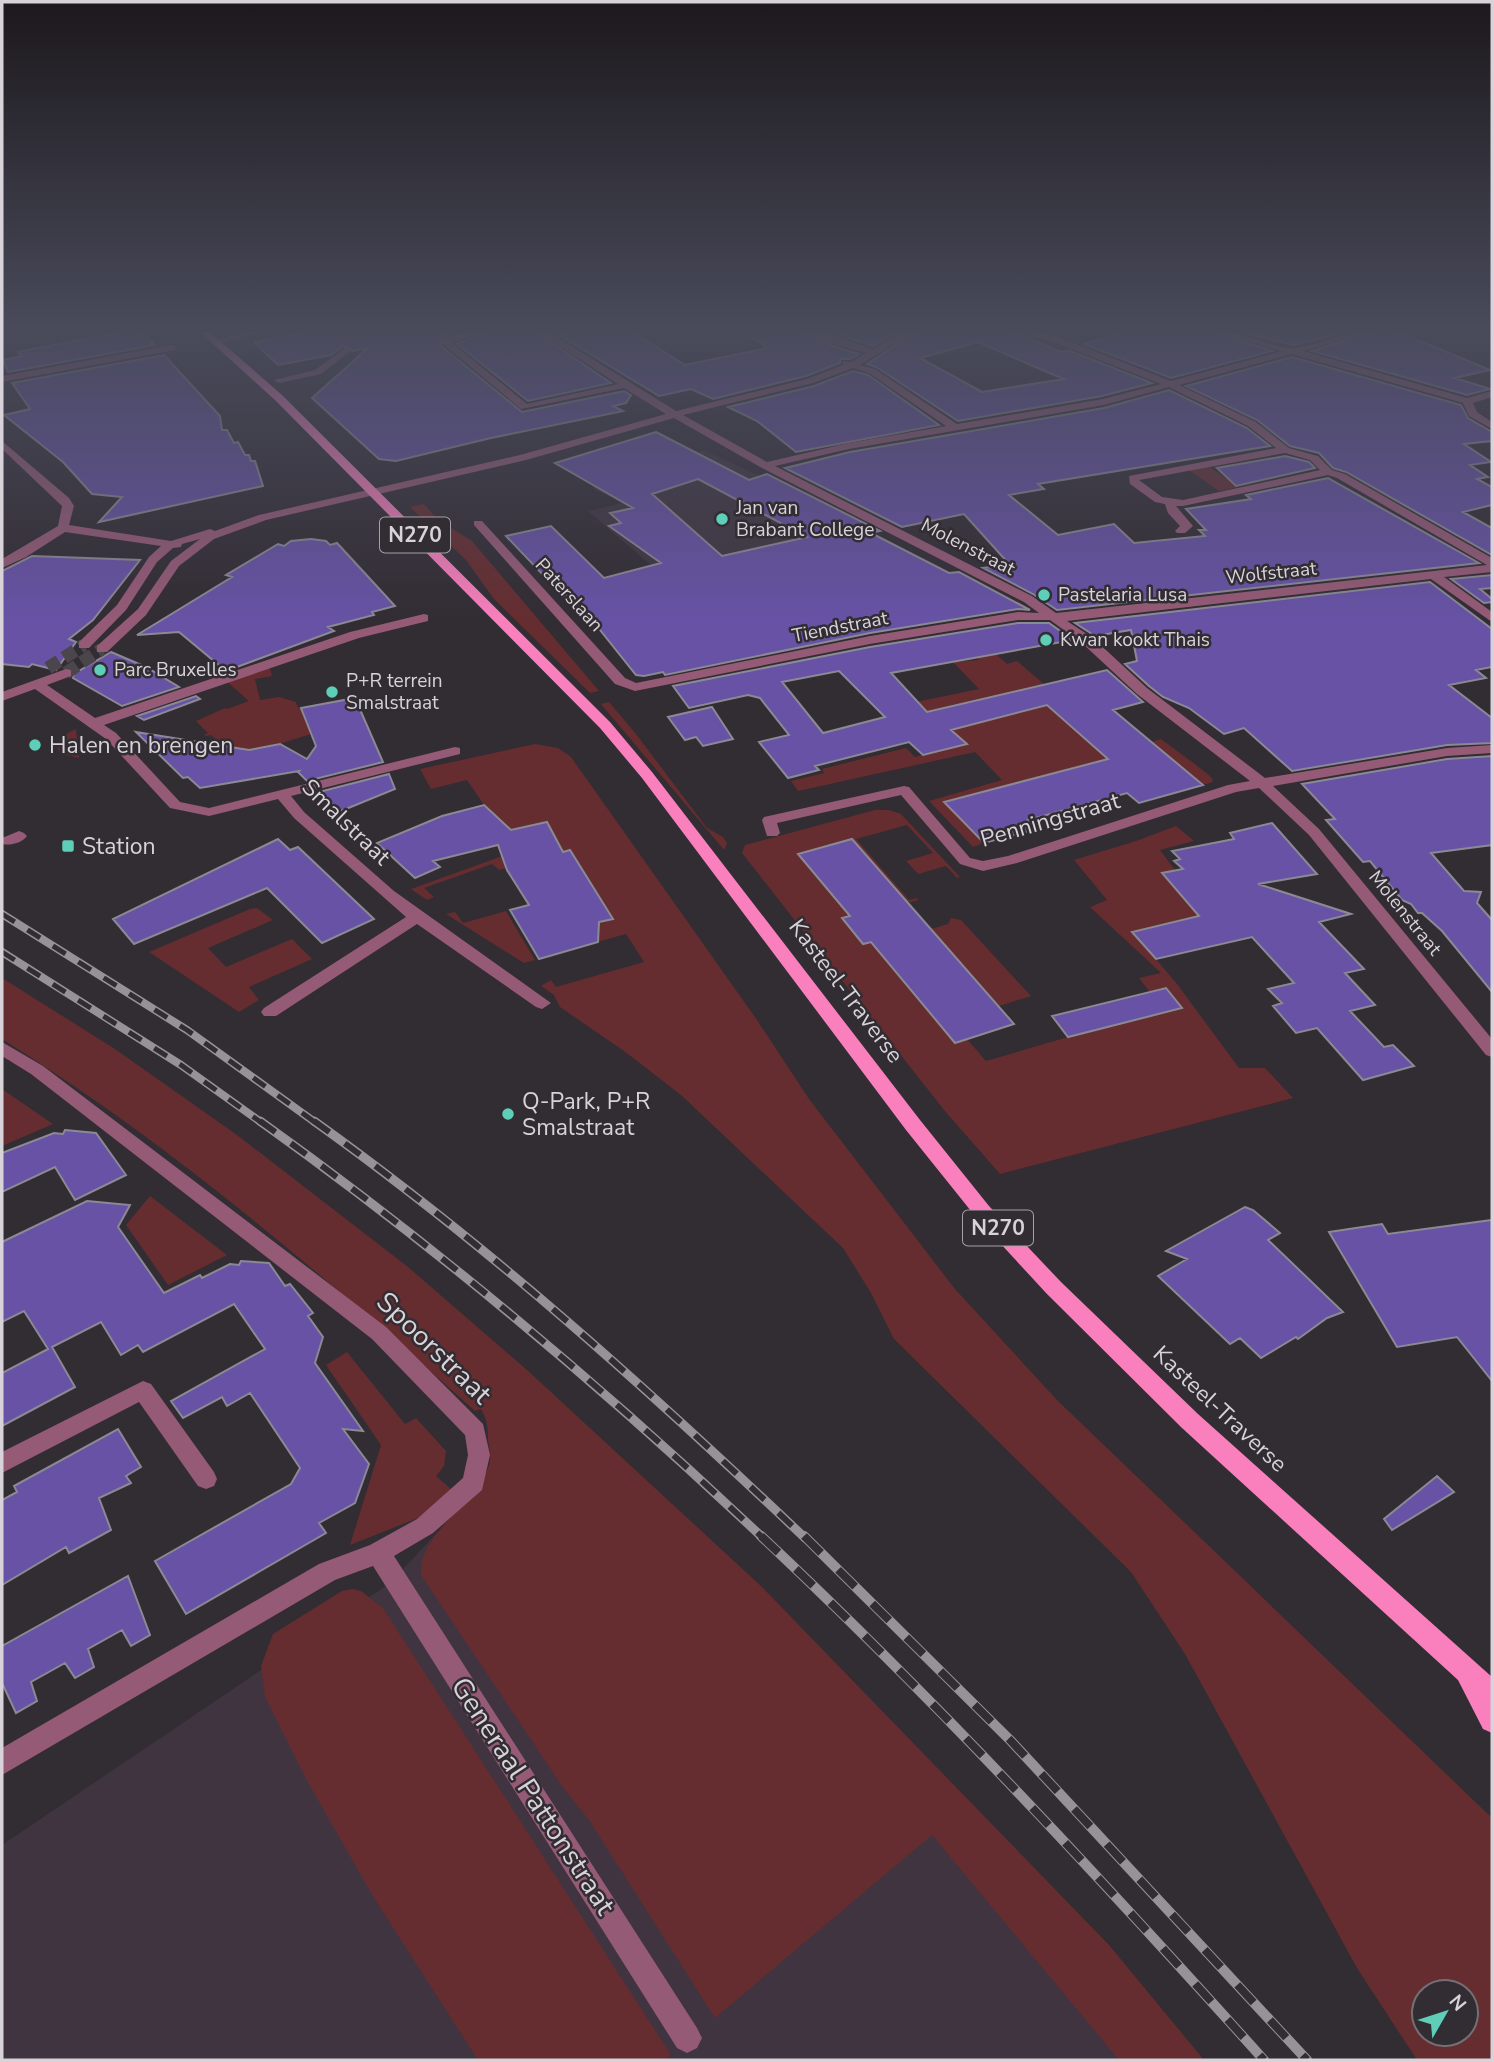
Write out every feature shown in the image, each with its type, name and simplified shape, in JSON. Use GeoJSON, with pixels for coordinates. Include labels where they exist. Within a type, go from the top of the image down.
{"type":"FeatureCollection","features":[{"type":"Feature","properties":{"kind":"main road","name":"Kasteel-Traverse"},"geometry":{"type":"LineString","coordinates":[[309,428],[577,696],[622,745],[982,1211],[1063,1297],[1190,1421],[1492,1695]]}},
{"type":"Feature","properties":{"kind":"main road","name":"Kasteel-Traverse"},"geometry":{"type":"LineString","coordinates":[[1461,1666],[1492,1720]]}},
{"type":"Feature","properties":{"kind":"street"},"geometry":{"type":"LineString","coordinates":[[85,645],[122,607],[153,560],[169,545],[190,536],[342,498],[367,487],[522,458],[615,428]]}},
{"type":"Feature","properties":{"kind":"street","name":"Molenstraat"},"geometry":{"type":"LineString","coordinates":[[699,428],[766,466],[1028,599],[1088,642],[1142,691],[1261,782],[1314,832],[1492,1051]]}},
{"type":"Feature","properties":{"kind":"street"},"geometry":{"type":"LineString","coordinates":[[766,466],[849,446],[955,428]]}},
{"type":"Feature","properties":{"kind":"street"},"geometry":{"type":"LineString","coordinates":[[1257,428],[1285,450],[1314,458],[1328,472],[1341,476],[1492,566]]}},
{"type":"Feature","properties":{"kind":"street"},"geometry":{"type":"LineString","coordinates":[[2,444],[65,500],[68,506],[63,528]]}},
{"type":"Feature","properties":{"kind":"street"},"geometry":{"type":"LineString","coordinates":[[1285,450],[1133,478],[1159,500],[1183,503],[1328,472]]}},
{"type":"Feature","properties":{"kind":"street"},"geometry":{"type":"LineString","coordinates":[[1170,503],[1172,511],[1187,526],[1181,531]]}},
{"type":"Feature","properties":{"kind":"street","name":"Paterslaan"},"geometry":{"type":"LineString","coordinates":[[478,523],[620,681],[635,688]]}},
{"type":"Feature","properties":{"kind":"street"},"geometry":{"type":"LineString","coordinates":[[102,649],[142,612],[175,564],[196,547],[233,527]]}},
{"type":"Feature","properties":{"kind":"street"},"geometry":{"type":"LineString","coordinates":[[2,564],[63,528],[196,547]]}},
{"type":"Feature","properties":{"kind":"street","name":"Wolfstraat"},"geometry":{"type":"LineString","coordinates":[[1053,617],[1067,618],[1180,602],[1435,576],[1492,566]]}},
{"type":"Feature","properties":{"kind":"street"},"geometry":{"type":"LineString","coordinates":[[1435,576],[1492,618]]}},
{"type":"Feature","properties":{"kind":"street","name":"Tiendstraat"},"geometry":{"type":"LineString","coordinates":[[635,688],[870,640],[1018,616],[1053,617]]}},
{"type":"Feature","properties":{"kind":"street"},"geometry":{"type":"LineString","coordinates":[[95,723],[355,635],[424,618]]}},
{"type":"Feature","properties":{"kind":"street"},"geometry":{"type":"LineString","coordinates":[[35,683],[39,675],[48,668]]}},
{"type":"Feature","properties":{"kind":"street"},"geometry":{"type":"LineString","coordinates":[[2,697],[66,673]]}},
{"type":"Feature","properties":{"kind":"street"},"geometry":{"type":"LineString","coordinates":[[35,683],[111,736],[175,805],[209,812],[281,793]]}},
{"type":"Feature","properties":{"kind":"street"},"geometry":{"type":"LineString","coordinates":[[1261,782],[1447,752],[1492,749]]}},
{"type":"Feature","properties":{"kind":"street","name":"Smalstraat"},"geometry":{"type":"LineString","coordinates":[[455,751],[281,793],[299,815],[417,917],[542,1003]]}},
{"type":"Feature","properties":{"kind":"street","name":"Penningstraat"},"geometry":{"type":"LineString","coordinates":[[772,833],[769,820],[904,790],[965,861],[983,866],[1012,860],[1226,790],[1261,782]]}},
{"type":"Feature","properties":{"kind":"street"},"geometry":{"type":"LineString","coordinates":[[270,1012],[417,917]]}},
{"type":"Feature","properties":{"kind":"street","name":"Spoorstraat"},"geometry":{"type":"LineString","coordinates":[[2,1048],[37,1070],[379,1333],[475,1431],[479,1455],[474,1483],[425,1526],[378,1553],[327,1572],[2,1762]]}},
{"type":"Feature","properties":{"kind":"street"},"geometry":{"type":"LineString","coordinates":[[2,1463],[143,1390],[205,1479]]}},
{"type":"Feature","properties":{"kind":"street","name":"Generaal Pattonstraat"},"geometry":{"type":"LineString","coordinates":[[378,1553],[687,2038]]}},
{"type":"Feature","properties":{"kind":"shaded area","name":"Jan van Brabant College"},"geometry":{"type":"Polygon","coordinates":[[[704,450],[863,528],[690,599],[588,511],[622,503],[592,488],[704,450]]]}},
{"type":"Feature","properties":{"kind":"shaded area"},"geometry":{"type":"Polygon","coordinates":[[[1206,465],[1239,487],[1219,491],[1186,468],[1206,465]]]}},
{"type":"Feature","properties":{"kind":"shaded area"},"geometry":{"type":"Polygon","coordinates":[[[424,504],[438,520],[472,541],[599,691],[590,693],[494,599],[466,560],[410,507],[424,504]]]}},
{"type":"Feature","properties":{"kind":"shaded area"},"geometry":{"type":"Polygon","coordinates":[[[996,654],[1007,664],[1017,661],[1082,717],[1066,722],[1107,757],[1161,739],[1206,773],[1213,782],[1203,785],[1168,756],[1053,814],[1022,807],[996,788],[945,802],[984,843],[973,847],[929,801],[1002,780],[975,752],[798,791],[791,781],[824,773],[822,769],[906,748],[915,757],[941,750],[911,703],[979,689],[953,662],[979,660],[976,656],[996,654]]]}},
{"type":"Feature","properties":{"kind":"shaded area"},"geometry":{"type":"Polygon","coordinates":[[[269,665],[272,676],[255,679],[260,700],[279,697],[296,702],[311,734],[282,743],[283,746],[252,752],[218,747],[222,745],[211,735],[204,735],[208,733],[196,721],[249,701],[225,680],[269,665]]]}},
{"type":"Feature","properties":{"kind":"shaded area"},"geometry":{"type":"Polygon","coordinates":[[[609,702],[707,828],[723,837],[727,843],[724,850],[601,704],[609,702]]]}},
{"type":"Feature","properties":{"kind":"shaded area"},"geometry":{"type":"Polygon","coordinates":[[[76,729],[79,758],[62,754],[57,748],[61,738],[76,729]]]}},
{"type":"Feature","properties":{"kind":"shaded area"},"geometry":{"type":"Polygon","coordinates":[[[535,744],[558,748],[571,757],[757,1020],[809,1099],[955,1289],[1056,1399],[1492,1818],[1492,2060],[1417,2060],[1357,1968],[1185,1654],[1131,1572],[894,1339],[871,1293],[843,1248],[681,1095],[560,1007],[554,995],[541,986],[551,980],[556,987],[644,962],[626,934],[597,942],[586,926],[613,918],[569,851],[499,870],[492,864],[424,888],[434,897],[427,900],[411,889],[522,849],[557,841],[547,822],[512,830],[484,805],[467,780],[431,789],[420,769],[535,744]]]}},
{"type":"Feature","properties":{"kind":"shaded area"},"geometry":{"type":"Polygon","coordinates":[[[875,810],[889,810],[901,814],[960,877],[957,878],[946,866],[918,874],[906,861],[933,853],[907,825],[856,839],[909,900],[918,900],[908,903],[852,839],[799,854],[850,916],[843,919],[863,944],[871,942],[986,1061],[1182,1008],[1166,988],[1150,992],[1139,978],[1161,973],[1090,907],[1107,900],[1074,860],[1176,826],[1194,841],[1160,850],[1175,870],[1162,874],[1189,904],[1203,901],[1225,924],[1189,930],[1180,920],[1133,932],[1177,984],[1239,1068],[1265,1068],[1293,1098],[1000,1174],[944,1110],[742,853],[745,845],[875,810]]]}},
{"type":"Feature","properties":{"kind":"shaded area"},"geometry":{"type":"Polygon","coordinates":[[[257,908],[273,920],[208,948],[226,967],[292,939],[312,959],[249,987],[259,1000],[239,1012],[149,952],[250,909],[257,908]]]}},
{"type":"Feature","properties":{"kind":"shaded area"},"geometry":{"type":"Polygon","coordinates":[[[506,911],[535,960],[524,963],[446,914],[455,912],[463,923],[506,911]]]}},
{"type":"Feature","properties":{"kind":"shaded area"},"geometry":{"type":"Polygon","coordinates":[[[951,918],[961,920],[1031,996],[999,1006],[931,929],[948,924],[951,918]]]}},
{"type":"Feature","properties":{"kind":"shaded area"},"geometry":{"type":"Polygon","coordinates":[[[2,978],[115,1049],[237,1135],[408,1267],[526,1369],[761,1586],[1109,1945],[1204,2060],[1119,2060],[932,1835],[715,2018],[589,1820],[564,1789],[421,1575],[422,1560],[429,1545],[485,1475],[490,1456],[487,1424],[481,1409],[475,1411],[305,1262],[187,1168],[127,1123],[2,1039],[2,978]]]}},
{"type":"Feature","properties":{"kind":"shaded area"},"geometry":{"type":"Polygon","coordinates":[[[2,1089],[53,1124],[2,1146],[2,1089]]]}},
{"type":"Feature","properties":{"kind":"shaded area"},"geometry":{"type":"Polygon","coordinates":[[[150,1196],[227,1255],[168,1285],[126,1225],[150,1196]]]}},
{"type":"Feature","properties":{"kind":"shaded area"},"geometry":{"type":"Polygon","coordinates":[[[347,1352],[405,1424],[416,1418],[446,1451],[444,1466],[436,1476],[453,1491],[423,1516],[350,1545],[381,1445],[326,1365],[347,1352]]]}},
{"type":"Feature","properties":{"kind":"shaded area"},"geometry":{"type":"Polygon","coordinates":[[[559,1402],[1161,2060],[2,2060],[2,1845],[390,1583],[559,1402]]]}},
{"type":"Feature","properties":{"kind":"shaded area"},"geometry":{"type":"Polygon","coordinates":[[[342,1591],[361,1591],[383,1608],[671,2055],[664,2060],[478,2060],[374,1898],[306,1779],[265,1697],[261,1666],[273,1634],[342,1591]]]}},
{"type":"Feature","properties":{"kind":"building"},"geometry":{"type":"Polygon","coordinates":[[[21,428],[222,428],[227,430],[234,443],[238,442],[251,461],[255,461],[263,486],[99,522],[122,497],[92,494],[63,462],[21,428]]]}},
{"type":"Feature","properties":{"kind":"building"},"geometry":{"type":"Polygon","coordinates":[[[345,428],[539,428],[396,461],[379,459],[345,428]]]}},
{"type":"Feature","properties":{"kind":"building"},"geometry":{"type":"Polygon","coordinates":[[[766,428],[922,428],[796,452],[766,428]]]}},
{"type":"Feature","properties":{"kind":"building"},"geometry":{"type":"Polygon","coordinates":[[[987,428],[1247,428],[1270,446],[1038,484],[1044,489],[1009,495],[1058,535],[1114,524],[1134,543],[1205,536],[1199,530],[1206,530],[1186,509],[1251,499],[1246,495],[1328,478],[1479,563],[1057,610],[983,568],[1010,565],[964,514],[902,527],[785,468],[850,452],[987,428]]]}},
{"type":"Feature","properties":{"kind":"building"},"geometry":{"type":"Polygon","coordinates":[[[1267,428],[1486,428],[1492,432],[1492,441],[1464,444],[1491,462],[1470,465],[1488,477],[1477,479],[1492,487],[1492,505],[1463,512],[1492,528],[1492,555],[1346,472],[1333,468],[1319,453],[1290,446],[1267,428]]]}},
{"type":"Feature","properties":{"kind":"building"},"geometry":{"type":"Polygon","coordinates":[[[656,432],[749,480],[767,474],[880,531],[871,533],[949,573],[959,572],[1030,610],[1018,609],[870,633],[665,675],[663,672],[636,675],[592,620],[587,621],[506,536],[551,526],[604,578],[661,563],[609,526],[621,523],[610,513],[633,508],[555,463],[656,432]],[[698,479],[652,494],[722,556],[807,537],[698,479]]]}},
{"type":"Feature","properties":{"kind":"building"},"geometry":{"type":"Polygon","coordinates":[[[1285,456],[1309,462],[1315,468],[1236,486],[1217,468],[1285,456]]]}},
{"type":"Feature","properties":{"kind":"building"},"geometry":{"type":"Polygon","coordinates":[[[291,541],[326,541],[330,545],[337,543],[395,606],[372,612],[374,615],[328,627],[334,631],[226,671],[179,632],[137,635],[232,577],[226,575],[278,544],[284,546],[291,541]]]}},
{"type":"Feature","properties":{"kind":"building"},"geometry":{"type":"Polygon","coordinates":[[[32,556],[140,560],[93,620],[69,639],[76,642],[56,670],[32,664],[29,667],[2,664],[2,571],[32,556]]]}},
{"type":"Feature","properties":{"kind":"building"},"geometry":{"type":"Polygon","coordinates":[[[1492,575],[1492,588],[1480,589],[1492,599],[1492,602],[1484,603],[1451,579],[1492,575]]]}},
{"type":"Feature","properties":{"kind":"building"},"geometry":{"type":"Polygon","coordinates":[[[1430,582],[1492,629],[1492,667],[1476,670],[1486,678],[1449,685],[1492,718],[1492,743],[1447,745],[1292,771],[1244,728],[1224,734],[1189,708],[1163,697],[1149,686],[1125,664],[1137,661],[1131,630],[1095,636],[1075,623],[1430,582]]]}},
{"type":"Feature","properties":{"kind":"building"},"geometry":{"type":"Polygon","coordinates":[[[1018,623],[1049,623],[1073,640],[891,673],[927,712],[1107,670],[1143,702],[1113,710],[1203,785],[1139,803],[1127,793],[1028,820],[1037,829],[984,843],[944,802],[1108,759],[1047,705],[951,730],[967,744],[923,755],[909,742],[815,766],[819,770],[788,778],[759,742],[789,735],[760,698],[748,695],[689,708],[673,686],[870,647],[1018,623]],[[839,671],[782,682],[823,733],[885,717],[839,671]]]}},
{"type":"Feature","properties":{"kind":"building"},"geometry":{"type":"Polygon","coordinates":[[[111,652],[146,667],[179,687],[122,706],[73,678],[74,674],[111,652]]]}},
{"type":"Feature","properties":{"kind":"building"},"geometry":{"type":"Polygon","coordinates":[[[196,696],[200,699],[144,720],[137,716],[196,696]]]}},
{"type":"Feature","properties":{"kind":"building"},"geometry":{"type":"Polygon","coordinates":[[[355,698],[383,762],[307,781],[299,771],[200,788],[188,777],[183,778],[136,732],[249,750],[280,744],[307,759],[316,746],[301,708],[355,698]]]}},
{"type":"Feature","properties":{"kind":"building"},"geometry":{"type":"Polygon","coordinates":[[[712,707],[733,739],[703,746],[696,737],[685,740],[668,717],[712,707]]]}},
{"type":"Feature","properties":{"kind":"building"},"geometry":{"type":"Polygon","coordinates":[[[1492,756],[1492,845],[1431,853],[1464,891],[1481,892],[1477,903],[1492,920],[1492,992],[1442,931],[1422,913],[1418,913],[1411,904],[1402,900],[1370,861],[1363,862],[1326,820],[1335,819],[1302,784],[1447,759],[1492,756]]]}},
{"type":"Feature","properties":{"kind":"building"},"geometry":{"type":"Polygon","coordinates":[[[389,774],[395,789],[341,811],[319,792],[389,774]]]}},
{"type":"Feature","properties":{"kind":"building"},"geometry":{"type":"Polygon","coordinates":[[[484,805],[511,830],[547,822],[563,852],[570,850],[613,919],[599,922],[598,942],[539,959],[510,910],[529,905],[507,870],[498,845],[433,861],[440,867],[415,878],[377,843],[442,816],[484,805]]]}},
{"type":"Feature","properties":{"kind":"building"},"geometry":{"type":"Polygon","coordinates":[[[1272,823],[1317,874],[1258,884],[1351,914],[1319,922],[1364,969],[1345,973],[1375,1005],[1350,1011],[1384,1047],[1393,1045],[1414,1066],[1363,1080],[1317,1028],[1296,1033],[1273,1006],[1282,1003],[1268,989],[1294,983],[1252,937],[1156,959],[1132,932],[1199,916],[1162,873],[1183,869],[1174,861],[1180,859],[1172,851],[1234,839],[1230,833],[1272,823]]]}},
{"type":"Feature","properties":{"kind":"building"},"geometry":{"type":"Polygon","coordinates":[[[278,839],[290,850],[298,847],[374,919],[322,943],[267,888],[134,944],[113,919],[278,839]]]}},
{"type":"Feature","properties":{"kind":"building"},"geometry":{"type":"Polygon","coordinates":[[[852,839],[1014,1024],[955,1043],[871,942],[863,944],[842,918],[850,916],[798,854],[852,839]]]}},
{"type":"Feature","properties":{"kind":"building"},"geometry":{"type":"Polygon","coordinates":[[[1166,988],[1182,1008],[1068,1037],[1052,1016],[1166,988]]]}},
{"type":"Feature","properties":{"kind":"building"},"geometry":{"type":"Polygon","coordinates":[[[65,1130],[96,1133],[126,1175],[75,1200],[55,1167],[2,1192],[2,1153],[54,1133],[63,1134],[65,1130]]]}},
{"type":"Feature","properties":{"kind":"building"},"geometry":{"type":"Polygon","coordinates":[[[87,1201],[130,1205],[118,1227],[164,1293],[230,1264],[239,1265],[241,1261],[269,1263],[285,1286],[290,1284],[313,1313],[308,1316],[323,1337],[315,1363],[363,1431],[343,1429],[369,1464],[355,1503],[319,1523],[326,1533],[186,1614],[155,1561],[291,1484],[300,1468],[250,1393],[227,1406],[222,1397],[183,1418],[171,1401],[265,1349],[234,1304],[143,1352],[138,1345],[121,1355],[101,1322],[52,1347],[75,1387],[2,1426],[2,1373],[48,1349],[24,1311],[2,1322],[2,1242],[87,1201]]]}},
{"type":"Feature","properties":{"kind":"building"},"geometry":{"type":"Polygon","coordinates":[[[1245,1207],[1253,1210],[1280,1233],[1268,1240],[1343,1312],[1327,1318],[1298,1339],[1296,1337],[1261,1358],[1240,1338],[1230,1344],[1158,1276],[1187,1259],[1166,1251],[1245,1207]]]}},
{"type":"Feature","properties":{"kind":"building"},"geometry":{"type":"Polygon","coordinates":[[[1492,1220],[1492,1381],[1457,1337],[1397,1347],[1329,1232],[1382,1224],[1388,1234],[1492,1220]]]}},
{"type":"Feature","properties":{"kind":"building"},"geometry":{"type":"Polygon","coordinates":[[[118,1429],[141,1467],[126,1476],[131,1483],[99,1498],[111,1530],[69,1553],[66,1547],[2,1585],[2,1500],[17,1492],[14,1486],[118,1429]]]}},
{"type":"Feature","properties":{"kind":"building"},"geometry":{"type":"Polygon","coordinates":[[[1437,1476],[1454,1492],[1392,1530],[1384,1519],[1437,1476]]]}},
{"type":"Feature","properties":{"kind":"building"},"geometry":{"type":"Polygon","coordinates":[[[128,1576],[150,1635],[131,1646],[122,1630],[88,1649],[94,1667],[75,1678],[65,1663],[31,1682],[37,1701],[16,1713],[2,1683],[2,1646],[128,1576]]]}},
{"type":"Feature","properties":{"kind":"tunnel"},"geometry":{"type":"LineString","coordinates":[[48,668],[84,645]]}},
{"type":"Feature","properties":{"kind":"tunnel"},"geometry":{"type":"LineString","coordinates":[[66,673],[102,649]]}},
{"type":"Feature","properties":{"kind":"railway"},"geometry":{"type":"LineString","coordinates":[[2,914],[187,1030],[316,1123]]}},
{"type":"Feature","properties":{"kind":"railway"},"geometry":{"type":"LineString","coordinates":[[2,952],[181,1065],[262,1123]]}},
{"type":"Feature","properties":{"kind":"railway"},"geometry":{"type":"LineString","coordinates":[[260,1121],[391,1219],[519,1321],[642,1427],[763,1538]]}},
{"type":"Feature","properties":{"kind":"railway"},"geometry":{"type":"LineString","coordinates":[[314,1121],[443,1218],[567,1321],[805,1538]]}},
{"type":"Feature","properties":{"kind":"railway"},"geometry":{"type":"LineString","coordinates":[[761,1536],[955,1727],[1264,2060]]}},
{"type":"Feature","properties":{"kind":"railway"},"geometry":{"type":"LineString","coordinates":[[804,1536],[1011,1741],[1307,2060]]}},
{"type":"Feature","properties":{"kind":"place","name":"Jan van Brabant College"},"geometry":{"type":"Point","coordinates":[722,519]}},
{"type":"Feature","properties":{"kind":"place","name":"Pastelaria Lusa"},"geometry":{"type":"Point","coordinates":[1044,595]}},
{"type":"Feature","properties":{"kind":"place","name":"Kwan kookt Thais"},"geometry":{"type":"Point","coordinates":[1046,640]}},
{"type":"Feature","properties":{"kind":"place","name":"Parc Bruxelles"},"geometry":{"type":"Point","coordinates":[100,670]}},
{"type":"Feature","properties":{"kind":"place","name":"P+R terrein Smalstraat"},"geometry":{"type":"Point","coordinates":[332,692]}},
{"type":"Feature","properties":{"kind":"place","name":"Halen en brengen"},"geometry":{"type":"Point","coordinates":[35,745]}},
{"type":"Feature","properties":{"kind":"place","name":"Station"},"geometry":{"type":"Point","coordinates":[68,846]}},
{"type":"Feature","properties":{"kind":"place","name":"Q-Park, P+R Smalstraat"},"geometry":{"type":"Point","coordinates":[508,1114]}}]}
